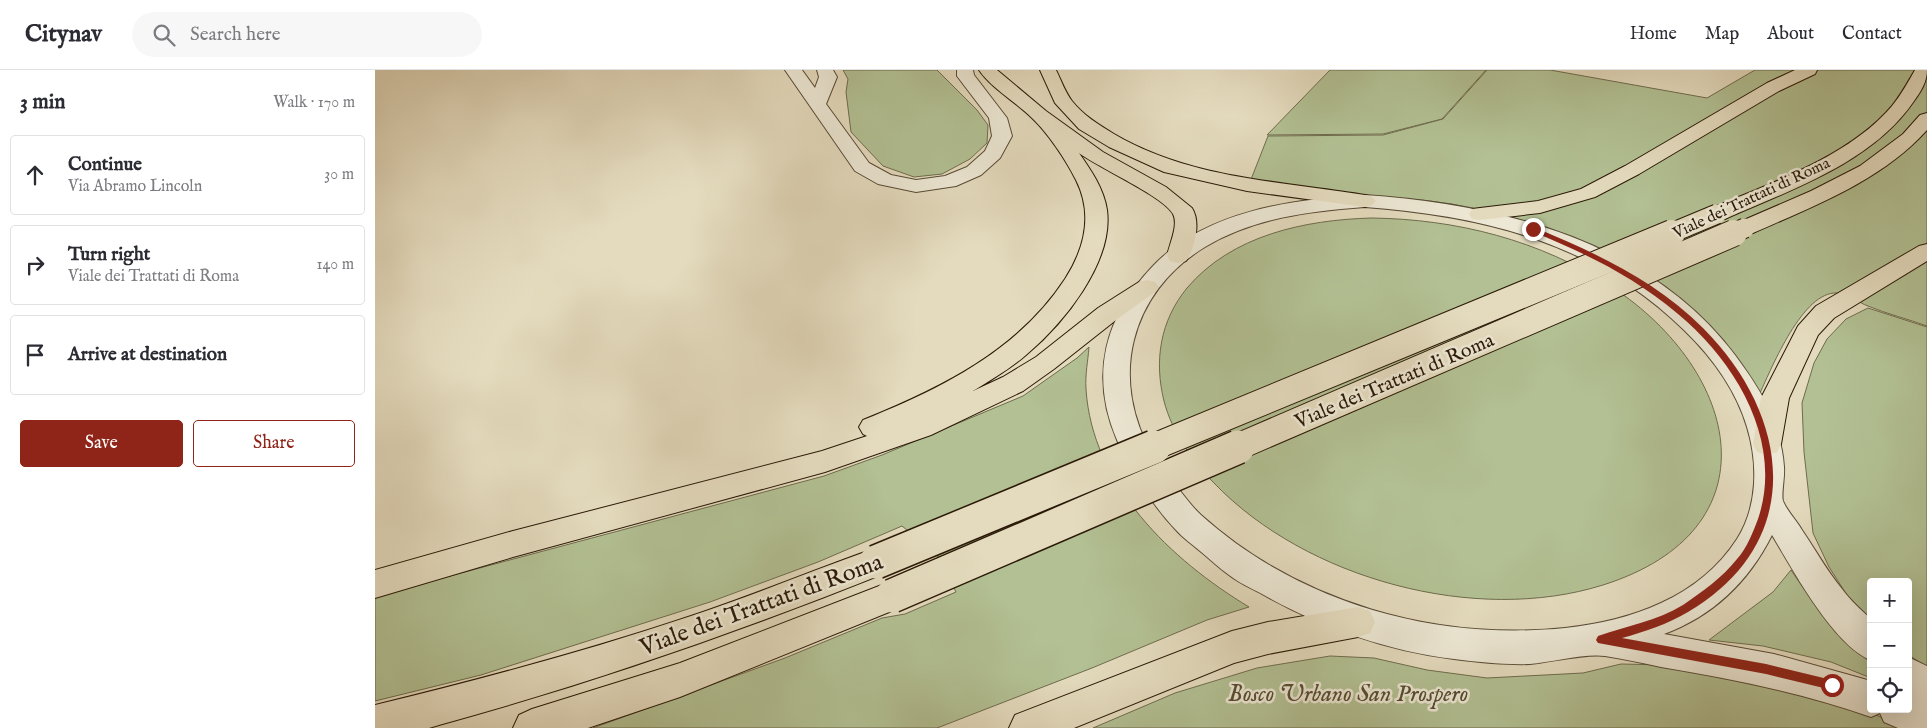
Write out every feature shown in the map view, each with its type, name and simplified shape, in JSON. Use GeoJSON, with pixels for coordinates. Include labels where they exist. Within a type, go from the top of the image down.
{"type":"FeatureCollection","features":[{"type":"Feature","properties":{"kind":"highway"},"geometry":{"type":"LineString","coordinates":[[987,70],[1040,116],[1096,156],[1159,191],[1174,203],[1183,213],[1186,224],[1178,256]]}},
{"type":"Feature","properties":{"kind":"highway"},"geometry":{"type":"LineString","coordinates":[[1047,70],[1064,103],[1086,125],[1116,143],[1171,168],[1247,185],[1315,192],[1365,201]]}},
{"type":"Feature","properties":{"kind":"highway"},"geometry":{"type":"LineString","coordinates":[[1480,214],[1540,207],[1588,193],[1632,170],[1757,96],[1809,70]]}},
{"type":"Feature","properties":{"kind":"highway","name":"Viale dei Trattati di Roma"},"geometry":{"type":"LineString","coordinates":[[375,723],[466,702],[585,668],[793,596],[1717,214],[1798,178],[1863,141],[1896,114],[1923,70]]}},
{"type":"Feature","properties":{"kind":"highway"},"geometry":{"type":"LineString","coordinates":[[513,544],[640,500],[835,441],[925,404],[962,385],[1006,358],[1036,332],[1059,308],[1089,259],[1095,237],[1097,218],[1095,201],[1079,167],[1040,116]]}},
{"type":"Feature","properties":{"kind":"highway","name":"Viale dei Trattati di Roma"},"geometry":{"type":"LineString","coordinates":[[532,728],[680,680],[892,596],[1810,200],[1862,172],[1893,151],[1919,129],[1927,119]]}},
{"type":"Feature","properties":{"kind":"highway"},"geometry":{"type":"LineString","coordinates":[[1767,444],[1775,398],[1807,332],[1825,312],[1927,251]]}},
{"type":"Feature","properties":{"kind":"highway"},"geometry":{"type":"LineString","coordinates":[[375,584],[513,544],[825,461],[921,428],[1013,384],[1045,363],[1107,314],[1147,287]]}},
{"type":"Feature","properties":{"kind":"highway"},"geometry":{"type":"LineString","coordinates":[[1028,728],[1232,647],[1268,638],[1358,622]]}},
{"type":"Feature","properties":{"kind":"street"},"geometry":{"type":"LineString","coordinates":[[793,70],[863,167],[885,180],[916,186],[949,182],[974,171],[993,154],[1002,136],[998,118],[966,76],[965,70]]}},
{"type":"Feature","properties":{"kind":"street"},"geometry":{"type":"LineString","coordinates":[[817,104],[828,78],[825,70]]}},
{"type":"Feature","properties":{"kind":"street"},"geometry":{"type":"LineString","coordinates":[[1365,201],[1422,204],[1480,214],[1533,229],[1586,251],[1635,278],[1666,300],[1701,331],[1735,373],[1760,419],[1767,444],[1770,474],[1767,503],[1757,533],[1741,561],[1716,586],[1677,613],[1646,627],[1602,640],[1556,647],[1507,648],[1457,644],[1423,638],[1358,622],[1303,600],[1247,569],[1216,547],[1190,524],[1149,476],[1135,452],[1125,428],[1116,382],[1117,360],[1126,321],[1147,287],[1161,270],[1178,256],[1217,232],[1262,215],[1312,205],[1365,201]]}},
{"type":"Feature","properties":{"kind":"street"},"geometry":{"type":"LineString","coordinates":[[1767,503],[1830,600],[1867,640]]}},
{"type":"Feature","properties":{"kind":"street"},"geometry":{"type":"LineString","coordinates":[[1602,640],[1766,669],[1832,685],[1867,698]]}},
{"type":"Feature","properties":{"kind":"street"},"geometry":{"type":"LineString","coordinates":[[1912,677],[1927,688]]}},
{"type":"Feature","properties":{"kind":"street"},"geometry":{"type":"LineString","coordinates":[[1906,713],[1927,722]]}},
{"type":"Feature","properties":{"kind":"green space"},"geometry":{"type":"Polygon","coordinates":[[[843,70],[937,70],[977,110],[988,125],[987,143],[970,159],[942,174],[914,177],[883,166],[851,132],[846,92],[848,79],[843,70]]]}},
{"type":"Feature","properties":{"kind":"green space"},"geometry":{"type":"Polygon","coordinates":[[[1330,70],[1486,70],[1442,119],[1383,134],[1267,135],[1330,70]]]}},
{"type":"Feature","properties":{"kind":"green space"},"geometry":{"type":"Polygon","coordinates":[[[1487,70],[1550,70],[1707,98],[1755,70],[1927,70],[1927,326],[1864,305],[1841,293],[1824,296],[1812,304],[1790,332],[1760,393],[1729,351],[1537,226],[1482,210],[1452,204],[1422,200],[1363,197],[1250,182],[1268,136],[1383,135],[1443,119],[1487,70]]]}},
{"type":"Feature","properties":{"kind":"green space"},"geometry":{"type":"Polygon","coordinates":[[[1346,219],[1403,219],[1466,228],[1527,245],[1556,257],[1612,287],[1656,322],[1689,362],[1712,404],[1721,447],[1716,489],[1696,527],[1659,560],[1603,585],[1554,596],[1502,599],[1448,596],[1395,585],[1344,568],[1296,545],[1252,517],[1214,483],[1191,456],[1178,435],[1168,413],[1161,386],[1160,356],[1162,342],[1165,328],[1178,301],[1187,288],[1205,270],[1225,255],[1248,243],[1296,227],[1346,219]]]}},
{"type":"Feature","properties":{"kind":"green space"},"geometry":{"type":"Polygon","coordinates":[[[1868,308],[1927,327],[1927,668],[1912,657],[1912,578],[1867,578],[1867,618],[1847,595],[1829,567],[1813,533],[1804,452],[1802,403],[1814,363],[1827,339],[1846,319],[1868,308]]]}},
{"type":"Feature","properties":{"kind":"green space"},"geometry":{"type":"Polygon","coordinates":[[[1089,347],[1086,389],[1092,424],[1103,457],[1120,488],[1165,543],[1191,567],[1249,607],[1207,620],[1092,668],[937,728],[593,728],[785,658],[882,618],[905,614],[956,592],[937,555],[902,526],[818,562],[710,602],[481,675],[375,701],[375,596],[824,476],[882,455],[1023,396],[1077,358],[1089,347]]]}},
{"type":"Feature","properties":{"kind":"green space"},"geometry":{"type":"Polygon","coordinates":[[[1791,570],[1812,601],[1843,640],[1867,660],[1867,676],[1831,662],[1763,646],[1709,640],[1773,592],[1791,570]]]}},
{"type":"Feature","properties":{"kind":"green space","name":"Bosco Urbano San Prospero"},"geometry":{"type":"Polygon","coordinates":[[[1330,656],[1374,658],[1427,670],[1487,678],[1583,673],[1621,664],[1715,666],[1844,701],[1867,711],[1867,713],[1872,713],[1906,728],[1093,728],[1175,693],[1257,668],[1330,656]]]}},
{"type":"Feature","properties":{"kind":"route"},"geometry":{"type":"LineString","coordinates":[[1533,229],[1560,239],[1611,264],[1659,294],[1681,312],[1719,351],[1735,373],[1760,419],[1767,444],[1770,474],[1767,503],[1757,533],[1741,561],[1716,586],[1685,609],[1646,627],[1602,640],[1766,669],[1832,685]]}}]}
